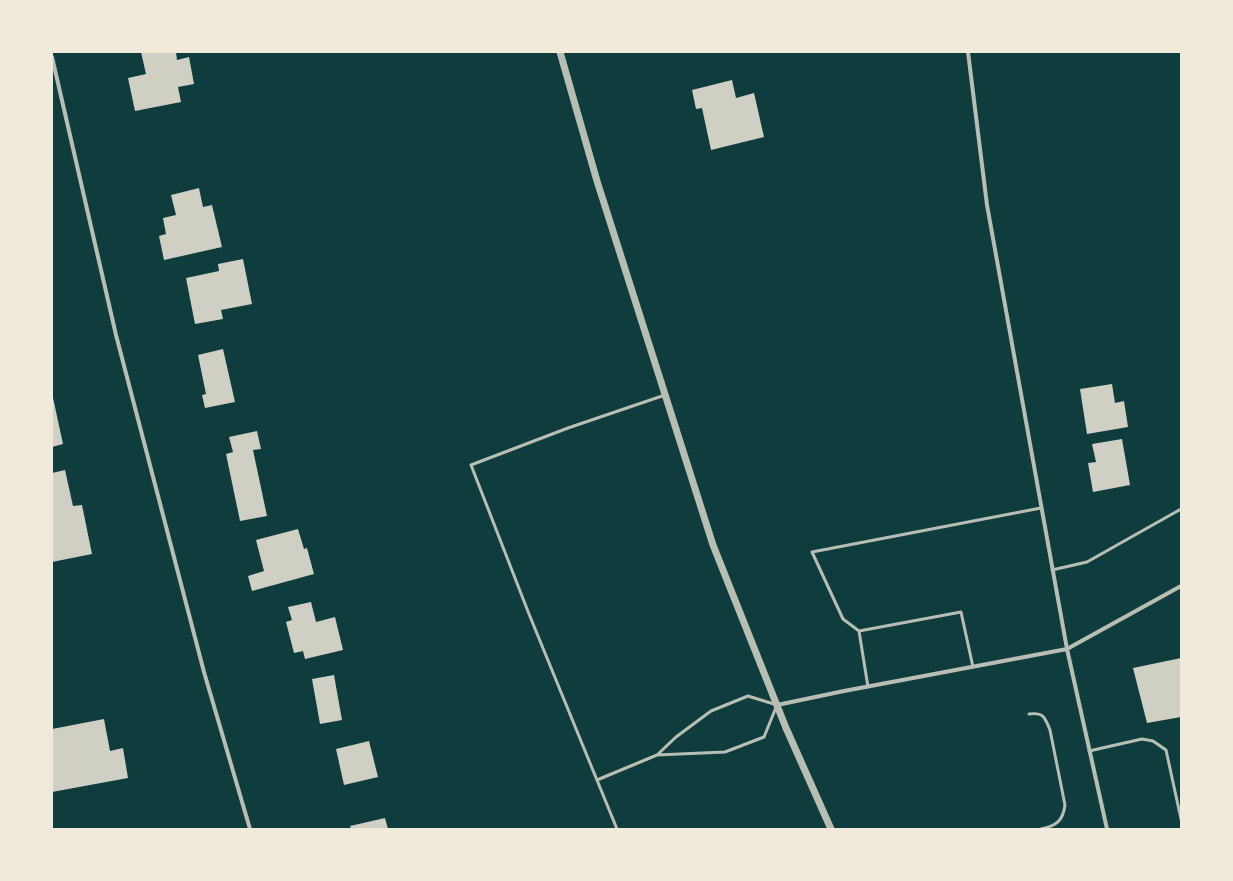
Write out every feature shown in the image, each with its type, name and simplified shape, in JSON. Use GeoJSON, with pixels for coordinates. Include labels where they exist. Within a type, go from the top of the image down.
{"type":"FeatureCollection","features":[{"type":"Feature","properties":{"kind":"street"},"geometry":{"type":"LineString","coordinates":[[560,52],[597,181],[713,545],[777,705],[831,829]]}},
{"type":"Feature","properties":{"kind":"street"},"geometry":{"type":"LineString","coordinates":[[968,52],[987,206],[1052,570],[1067,649],[1107,829]]}},
{"type":"Feature","properties":{"kind":"street"},"geometry":{"type":"LineString","coordinates":[[52,57],[116,335],[204,672],[250,829]]}},
{"type":"Feature","properties":{"kind":"street"},"geometry":{"type":"LineString","coordinates":[[777,705],[1067,649],[1181,586]]}},
{"type":"Feature","properties":{"kind":"lane"},"geometry":{"type":"LineString","coordinates":[[617,829],[529,614],[471,465],[568,428],[665,395]]}},
{"type":"Feature","properties":{"kind":"lane"},"geometry":{"type":"LineString","coordinates":[[868,687],[859,631],[843,619],[812,552],[1041,508]]}},
{"type":"Feature","properties":{"kind":"lane"},"geometry":{"type":"LineString","coordinates":[[1052,570],[1087,562],[1181,509]]}},
{"type":"Feature","properties":{"kind":"lane"},"geometry":{"type":"LineString","coordinates":[[859,631],[961,612],[973,667]]}},
{"type":"Feature","properties":{"kind":"lane"},"geometry":{"type":"LineString","coordinates":[[597,780],[657,755],[725,752],[764,737],[777,705],[748,696],[711,711],[676,737],[657,755]]}},
{"type":"Feature","properties":{"kind":"lane"},"geometry":{"type":"LineString","coordinates":[[1029,714],[1037,713],[1042,715],[1050,730],[1065,805],[1064,814],[1060,820],[1053,825],[1040,829]]}},
{"type":"Feature","properties":{"kind":"lane"},"geometry":{"type":"LineString","coordinates":[[1089,751],[1142,739],[1153,741],[1166,750],[1181,819]]}},
{"type":"Feature","properties":{"kind":"building"},"geometry":{"type":"Polygon","coordinates":[[[141,52],[176,52],[177,60],[189,57],[194,84],[178,87],[181,102],[135,111],[128,78],[146,74],[141,52]]]}},
{"type":"Feature","properties":{"kind":"building"},"geometry":{"type":"Polygon","coordinates":[[[732,80],[736,98],[754,93],[764,137],[711,150],[702,108],[696,109],[692,90],[732,80]]]}},
{"type":"Feature","properties":{"kind":"building"},"geometry":{"type":"Polygon","coordinates":[[[199,188],[203,207],[212,205],[222,247],[164,260],[159,236],[166,234],[163,218],[176,215],[171,195],[199,188]]]}},
{"type":"Feature","properties":{"kind":"building"},"geometry":{"type":"Polygon","coordinates":[[[243,259],[252,304],[221,310],[223,319],[195,324],[186,278],[219,271],[218,264],[243,259]]]}},
{"type":"Feature","properties":{"kind":"building"},"geometry":{"type":"Polygon","coordinates":[[[223,349],[235,402],[205,408],[202,395],[206,394],[198,355],[223,349]]]}},
{"type":"Feature","properties":{"kind":"building"},"geometry":{"type":"Polygon","coordinates":[[[1112,384],[1115,403],[1124,401],[1128,427],[1087,434],[1080,389],[1112,384]]]}},
{"type":"Feature","properties":{"kind":"building"},"geometry":{"type":"Polygon","coordinates":[[[52,393],[63,444],[52,447],[52,393]]]}},
{"type":"Feature","properties":{"kind":"building"},"geometry":{"type":"Polygon","coordinates":[[[257,431],[261,449],[253,450],[267,516],[240,521],[226,454],[233,452],[229,437],[257,431]]]}},
{"type":"Feature","properties":{"kind":"building"},"geometry":{"type":"Polygon","coordinates":[[[1122,439],[1130,485],[1093,492],[1088,463],[1096,462],[1092,444],[1122,439]]]}},
{"type":"Feature","properties":{"kind":"building"},"geometry":{"type":"Polygon","coordinates":[[[65,470],[73,506],[82,505],[92,554],[52,562],[52,473],[65,470]]]}},
{"type":"Feature","properties":{"kind":"building"},"geometry":{"type":"Polygon","coordinates":[[[298,529],[304,549],[307,548],[314,574],[252,591],[248,576],[264,571],[256,540],[298,529]]]}},
{"type":"Feature","properties":{"kind":"building"},"geometry":{"type":"Polygon","coordinates":[[[311,602],[316,622],[335,617],[343,650],[305,659],[303,651],[294,653],[286,622],[292,620],[288,607],[311,602]]]}},
{"type":"Feature","properties":{"kind":"building"},"geometry":{"type":"Polygon","coordinates":[[[1181,658],[1181,717],[1147,723],[1133,668],[1181,658]]]}},
{"type":"Feature","properties":{"kind":"building"},"geometry":{"type":"Polygon","coordinates":[[[334,675],[342,720],[320,724],[312,679],[334,675]]]}},
{"type":"Feature","properties":{"kind":"building"},"geometry":{"type":"Polygon","coordinates":[[[104,719],[110,751],[123,748],[128,778],[52,792],[52,729],[104,719]]]}},
{"type":"Feature","properties":{"kind":"building"},"geometry":{"type":"Polygon","coordinates":[[[369,741],[378,777],[344,785],[336,749],[369,741]]]}},
{"type":"Feature","properties":{"kind":"building"},"geometry":{"type":"Polygon","coordinates":[[[385,818],[388,829],[351,829],[350,826],[385,818]]]}}]}
